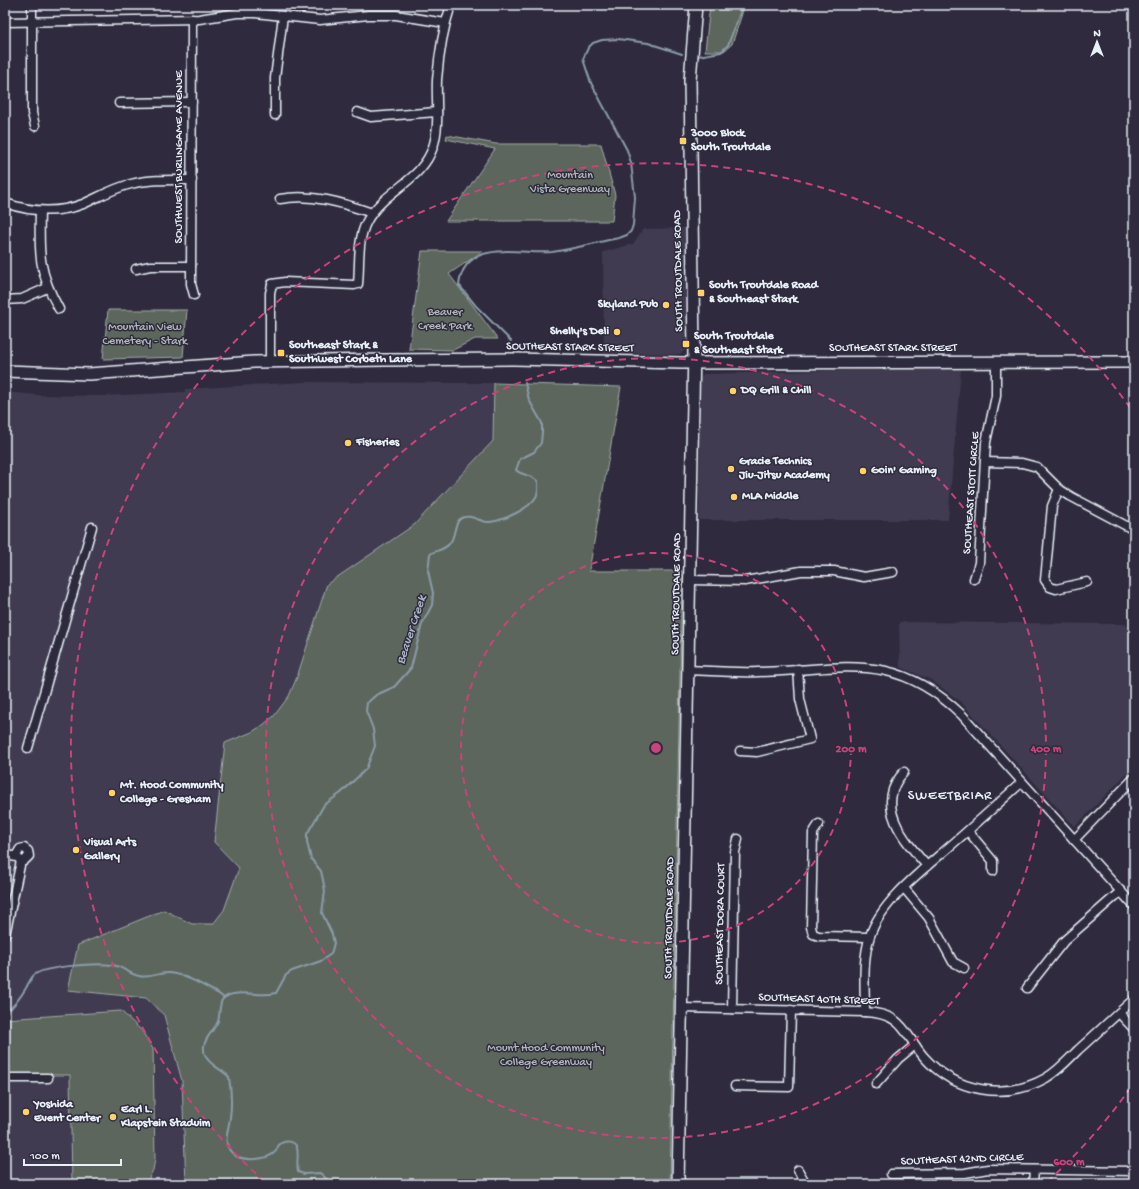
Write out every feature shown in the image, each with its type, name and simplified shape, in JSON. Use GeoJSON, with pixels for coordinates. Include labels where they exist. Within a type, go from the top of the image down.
{"type":"FeatureCollection","features":[{"type":"Feature","properties":{"kind":"main road","name":"SOUTH TROUTDALE ROAD"},"geometry":{"type":"LineString","coordinates":[[678,1184],[694,363],[690,95],[696,5]]}},
{"type":"Feature","properties":{"kind":"main road","name":"SOUTHEAST STARK STREET"},"geometry":{"type":"LineString","coordinates":[[5,371],[89,374],[270,361],[514,359],[694,363],[1134,362]]}},
{"type":"Feature","properties":{"kind":"street"},"geometry":{"type":"LineString","coordinates":[[32,5],[32,113],[35,126]]}},
{"type":"Feature","properties":{"kind":"street"},"geometry":{"type":"LineString","coordinates":[[270,361],[270,293],[272,284],[285,282],[358,284],[361,244],[366,222],[384,199],[414,176],[425,162],[434,142],[439,60],[445,23],[451,5]]}},
{"type":"Feature","properties":{"kind":"street"},"geometry":{"type":"LineString","coordinates":[[5,22],[192,19],[237,13],[320,20],[368,15],[396,15],[445,23]]}},
{"type":"Feature","properties":{"kind":"street"},"geometry":{"type":"LineString","coordinates":[[275,115],[275,78],[283,16]]}},
{"type":"Feature","properties":{"kind":"street","name":"SOUTHWEST BURLINGAME AVENUE"},"geometry":{"type":"LineString","coordinates":[[192,19],[191,284],[194,295]]}},
{"type":"Feature","properties":{"kind":"street"},"geometry":{"type":"LineString","coordinates":[[119,103],[192,102]]}},
{"type":"Feature","properties":{"kind":"street"},"geometry":{"type":"LineString","coordinates":[[357,112],[372,117],[437,112]]}},
{"type":"Feature","properties":{"kind":"street"},"geometry":{"type":"LineString","coordinates":[[5,203],[40,211],[73,207],[131,184],[154,180],[192,180]]}},
{"type":"Feature","properties":{"kind":"street"},"geometry":{"type":"LineString","coordinates":[[280,199],[293,197],[313,198],[336,202],[372,213]]}},
{"type":"Feature","properties":{"kind":"street"},"geometry":{"type":"LineString","coordinates":[[40,211],[39,255],[47,288],[59,309]]}},
{"type":"Feature","properties":{"kind":"street"},"geometry":{"type":"LineString","coordinates":[[136,270],[150,266],[192,266]]}},
{"type":"Feature","properties":{"kind":"street"},"geometry":{"type":"LineString","coordinates":[[5,300],[22,299],[47,288]]}},
{"type":"Feature","properties":{"kind":"street","name":"SOUTHEAST STOTT CIRCLE"},"geometry":{"type":"LineString","coordinates":[[974,579],[979,563],[986,442],[996,396],[996,362]]}},
{"type":"Feature","properties":{"kind":"street"},"geometry":{"type":"LineString","coordinates":[[985,462],[1030,464],[1037,468],[1059,489],[1134,530]]}},
{"type":"Feature","properties":{"kind":"street"},"geometry":{"type":"LineString","coordinates":[[1059,489],[1052,506],[1045,580],[1050,587],[1056,589],[1087,582]]}},
{"type":"Feature","properties":{"kind":"street"},"geometry":{"type":"LineString","coordinates":[[28,748],[92,527]]}},
{"type":"Feature","properties":{"kind":"street"},"geometry":{"type":"LineString","coordinates":[[690,580],[749,580],[806,570],[834,571],[864,577],[893,572]]}},
{"type":"Feature","properties":{"kind":"street"},"geometry":{"type":"LineString","coordinates":[[688,670],[757,672],[861,666],[885,670],[921,684],[936,693],[958,712],[1134,906]]}},
{"type":"Feature","properties":{"kind":"street"},"geometry":{"type":"LineString","coordinates":[[740,751],[757,752],[810,739],[800,699],[798,669]]}},
{"type":"Feature","properties":{"kind":"street"},"geometry":{"type":"LineString","coordinates":[[904,772],[895,782],[892,790],[892,806],[895,821],[906,844],[928,866]]}},
{"type":"Feature","properties":{"kind":"street"},"geometry":{"type":"LineString","coordinates":[[1074,840],[1134,778]]}},
{"type":"Feature","properties":{"kind":"street"},"geometry":{"type":"LineString","coordinates":[[865,1012],[866,962],[869,937],[878,916],[890,900],[1022,782]]}},
{"type":"Feature","properties":{"kind":"street"},"geometry":{"type":"LineString","coordinates":[[819,824],[813,834],[811,927],[814,934],[819,936],[869,937]]}},
{"type":"Feature","properties":{"kind":"street"},"geometry":{"type":"LineString","coordinates":[[968,831],[993,861],[993,872]]}},
{"type":"Feature","properties":{"kind":"street","name":"SOUTHEAST DORA COURT"},"geometry":{"type":"LineString","coordinates":[[732,1009],[735,852],[738,840]]}},
{"type":"Feature","properties":{"kind":"street"},"geometry":{"type":"LineString","coordinates":[[5,855],[19,859],[5,935]]}},
{"type":"Feature","properties":{"kind":"street"},"geometry":{"type":"LineString","coordinates":[[904,888],[929,918],[953,962],[964,968]]}},
{"type":"Feature","properties":{"kind":"street"},"geometry":{"type":"LineString","coordinates":[[1026,988],[1064,941],[1121,891]]}},
{"type":"Feature","properties":{"kind":"street","name":"SOUTHEAST 40TH STREET"},"geometry":{"type":"LineString","coordinates":[[681,1008],[865,1012],[883,1014],[896,1021],[907,1032],[915,1045],[938,1070],[957,1082],[986,1090],[1014,1089],[1032,1084],[1047,1077],[1134,999]]}},
{"type":"Feature","properties":{"kind":"street"},"geometry":{"type":"LineString","coordinates":[[735,1086],[789,1087],[791,1010]]}},
{"type":"Feature","properties":{"kind":"street"},"geometry":{"type":"LineString","coordinates":[[1119,1013],[1134,1029]]}},
{"type":"Feature","properties":{"kind":"street"},"geometry":{"type":"LineString","coordinates":[[876,1084],[898,1059],[915,1045]]}},
{"type":"Feature","properties":{"kind":"street"},"geometry":{"type":"LineString","coordinates":[[5,1078],[48,1078]]}},
{"type":"Feature","properties":{"kind":"street","name":"SOUTHEAST 42ND CIRCLE"},"geometry":{"type":"LineString","coordinates":[[891,1174],[965,1173],[988,1169],[1134,1171]]}},
{"type":"Feature","properties":{"kind":"street"},"geometry":{"type":"LineString","coordinates":[[798,1170],[806,1184]]}},
{"type":"Feature","properties":{"kind":"street"},"geometry":{"type":"LineString","coordinates":[[1033,1184],[1034,1170]]}},
{"type":"Feature","properties":{"kind":"shaded area"},"geometry":{"type":"Polygon","coordinates":[[[685,228],[686,350],[679,354],[604,353],[603,252],[633,244],[643,229],[685,228]]]}},
{"type":"Feature","properties":{"kind":"shaded area"},"geometry":{"type":"Polygon","coordinates":[[[930,368],[961,370],[948,520],[699,520],[700,379],[703,374],[930,368]]]}},
{"type":"Feature","properties":{"kind":"shaded area","name":"Mt. Hood Community College - Gresham"},"geometry":{"type":"Polygon","coordinates":[[[303,382],[494,383],[493,441],[414,525],[327,584],[297,677],[289,696],[274,716],[263,725],[252,732],[225,743],[214,842],[240,868],[224,910],[213,924],[192,924],[164,910],[69,990],[146,998],[164,1014],[182,1081],[186,1184],[5,1184],[5,392],[37,395],[103,396],[185,392],[185,389],[303,382]]]}},
{"type":"Feature","properties":{"kind":"shaded area"},"geometry":{"type":"Polygon","coordinates":[[[899,622],[1125,624],[1134,633],[1134,766],[1075,827],[960,701],[931,680],[900,667],[899,622]]]}},
{"type":"Feature","properties":{"kind":"green space"},"geometry":{"type":"Polygon","coordinates":[[[710,5],[745,5],[732,44],[724,51],[705,51],[710,5]]]}},
{"type":"Feature","properties":{"kind":"green space","name":"Mountain Vista Greenway"},"geometry":{"type":"Polygon","coordinates":[[[447,135],[496,144],[601,144],[615,195],[612,221],[446,221],[495,149],[446,139],[447,135]]]}},
{"type":"Feature","properties":{"kind":"green space","name":"Beaver Creek Park"},"geometry":{"type":"Polygon","coordinates":[[[422,251],[483,251],[449,274],[498,339],[475,339],[453,350],[409,349],[422,251]]]}},
{"type":"Feature","properties":{"kind":"green space","name":"Mountain View Cemetery - Stark"},"geometry":{"type":"Polygon","coordinates":[[[108,310],[187,310],[183,357],[103,359],[108,310]]]}},
{"type":"Feature","properties":{"kind":"green space","name":"Mount Hood Community College Greenway"},"geometry":{"type":"Polygon","coordinates":[[[494,383],[621,387],[589,571],[682,571],[670,1184],[186,1184],[182,1081],[164,1015],[146,998],[68,990],[78,945],[164,910],[192,924],[213,924],[224,910],[239,868],[214,842],[225,743],[252,732],[263,725],[274,716],[289,696],[297,677],[327,584],[414,525],[493,441],[494,383]]]}},
{"type":"Feature","properties":{"kind":"green space","name":"Earl L. Klapstein Staduim"},"geometry":{"type":"Polygon","coordinates":[[[121,1011],[142,1031],[153,1049],[155,1159],[153,1170],[146,1184],[72,1184],[70,1075],[5,1075],[5,1019],[121,1011]]]}},
{"type":"Feature","properties":{"kind":"waterway","name":"Beaver Creek"},"geometry":{"type":"LineString","coordinates":[[698,56],[721,52],[728,45],[743,5]]}},
{"type":"Feature","properties":{"kind":"waterway"},"geometry":{"type":"LineString","coordinates":[[511,341],[476,306],[459,285],[463,270],[472,260],[483,254],[496,252],[552,252],[578,247],[627,235],[631,231],[633,225],[635,197],[631,163],[627,150],[591,83],[583,59],[588,48],[593,43],[602,40],[618,39],[648,43],[682,54]]}},
{"type":"Feature","properties":{"kind":"waterway","name":"Beaver Creek"},"geometry":{"type":"LineString","coordinates":[[332,1184],[320,1173],[304,1174],[298,1172],[297,1148],[292,1142],[281,1143],[274,1153],[266,1157],[256,1159],[240,1158],[231,1152],[227,1143],[231,1107],[229,1077],[208,1060],[204,1052],[205,1042],[218,1021],[221,1002],[224,998],[238,993],[276,993],[286,975],[292,971],[321,961],[331,954],[334,943],[332,934],[322,913],[325,891],[323,880],[321,871],[311,859],[307,842],[307,834],[324,805],[341,793],[366,769],[375,746],[373,729],[366,711],[367,703],[376,695],[394,687],[411,668],[422,624],[432,605],[433,593],[428,571],[430,554],[443,549],[449,544],[453,538],[456,524],[460,519],[464,517],[471,517],[486,522],[502,519],[528,506],[537,495],[538,482],[536,479],[516,470],[520,459],[534,452],[541,443],[542,423],[529,400],[525,383]]}},
{"type":"Feature","properties":{"kind":"waterway"},"geometry":{"type":"LineString","coordinates":[[5,1014],[19,999],[34,975],[49,969],[84,965],[105,964],[116,966],[143,977],[161,973],[176,974],[195,981],[224,998]]}},
{"type":"Feature","properties":{"kind":"place","name":"3000 Block South Troutdale"},"geometry":{"type":"Point","coordinates":[683,141]}},
{"type":"Feature","properties":{"kind":"place","name":"South Troutdale Road & Southeast Stark"},"geometry":{"type":"Point","coordinates":[701,293]}},
{"type":"Feature","properties":{"kind":"place","name":"Skyland Pub"},"geometry":{"type":"Point","coordinates":[666,305]}},
{"type":"Feature","properties":{"kind":"place","name":"Shelly's Deli"},"geometry":{"type":"Point","coordinates":[617,332]}},
{"type":"Feature","properties":{"kind":"place","name":"South Troutdale & Southeast Stark"},"geometry":{"type":"Point","coordinates":[686,344]}},
{"type":"Feature","properties":{"kind":"place","name":"Southeast Stark & Southwest Corbeth Lane"},"geometry":{"type":"Point","coordinates":[281,353]}},
{"type":"Feature","properties":{"kind":"place","name":"DQ Grill & Chill"},"geometry":{"type":"Point","coordinates":[733,391]}},
{"type":"Feature","properties":{"kind":"place","name":"Fisheries"},"geometry":{"type":"Point","coordinates":[348,443]}},
{"type":"Feature","properties":{"kind":"place","name":"Gracie Technics Jiu-Jitsu Academy"},"geometry":{"type":"Point","coordinates":[731,469]}},
{"type":"Feature","properties":{"kind":"place","name":"Goin' Gaming"},"geometry":{"type":"Point","coordinates":[863,471]}},
{"type":"Feature","properties":{"kind":"place","name":"MLA Middle"},"geometry":{"type":"Point","coordinates":[734,497]}},
{"type":"Feature","properties":{"kind":"place","name":"Mt. Hood Community College - Gresham"},"geometry":{"type":"Point","coordinates":[112,793]}},
{"type":"Feature","properties":{"kind":"place","name":"Visual Arts Gallery"},"geometry":{"type":"Point","coordinates":[76,850]}},
{"type":"Feature","properties":{"kind":"place","name":"Yoshida Event Center"},"geometry":{"type":"Point","coordinates":[26,1112]}},
{"type":"Feature","properties":{"kind":"place","name":"Earl L. Klapstein Staduim"},"geometry":{"type":"Point","coordinates":[113,1117]}},
{"type":"Feature","properties":{"kind":"district","name":"SWEETBRIAR"},"geometry":{"type":"Point","coordinates":[950,796]}}]}
